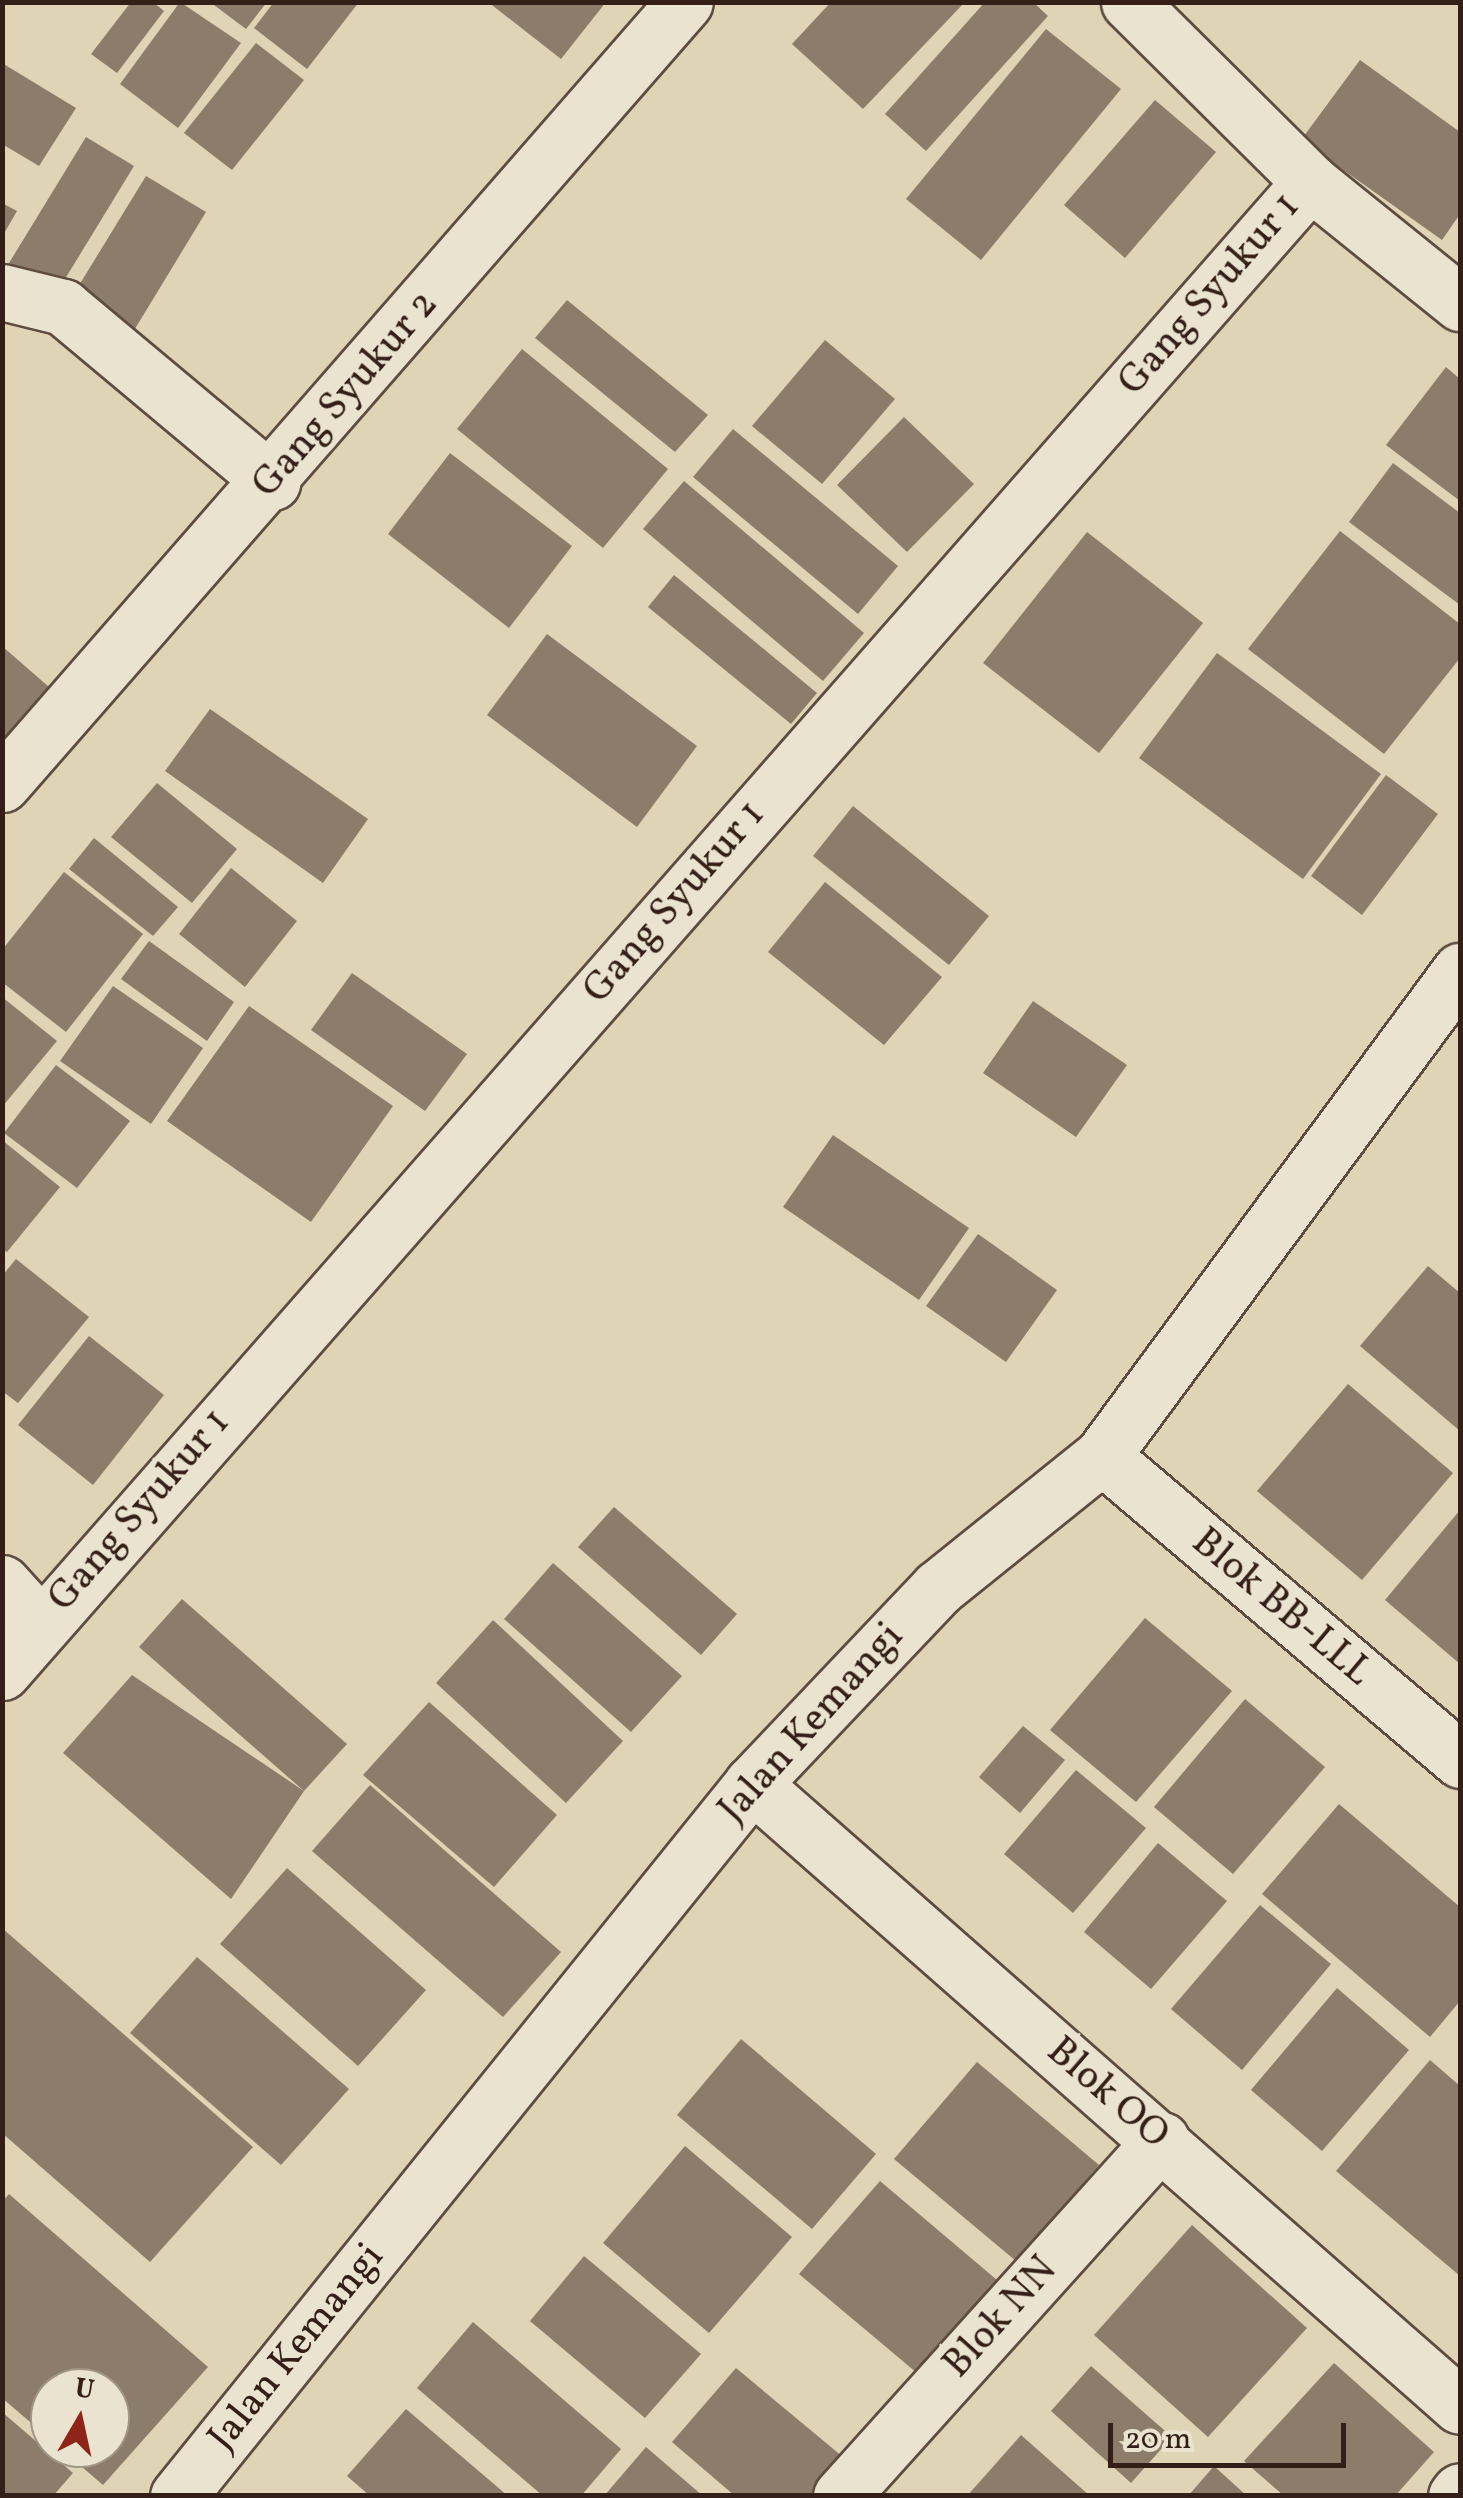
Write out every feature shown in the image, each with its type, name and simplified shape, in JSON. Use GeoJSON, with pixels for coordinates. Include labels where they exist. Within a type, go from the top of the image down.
{"type":"FeatureCollection","features":[{"type":"Feature","properties":{"kind":"street","name":"Gang Syukur 2"},"geometry":{"type":"LineString","coordinates":[[2,784],[272,482],[685,2]]}},
{"type":"Feature","properties":{"kind":"street"},"geometry":{"type":"LineString","coordinates":[[1129,2],[1310,182],[1460,303]]}},
{"type":"Feature","properties":{"kind":"street","name":"Gang Syukur 1"},"geometry":{"type":"LineString","coordinates":[[2,1672],[1310,182]]}},
{"type":"Feature","properties":{"kind":"street"},"geometry":{"type":"LineString","coordinates":[[2,292],[64,308],[272,482]]}},
{"type":"Feature","properties":{"kind":"street","name":"Jalan Kemangi"},"geometry":{"type":"LineString","coordinates":[[178,2496],[752,1784],[938,1588],[1102,1456],[1460,971]]}},
{"type":"Feature","properties":{"kind":"street","name":"Blok BB-LLL"},"geometry":{"type":"LineString","coordinates":[[1102,1456],[1460,1760]]}},
{"type":"Feature","properties":{"kind":"street"},"geometry":{"type":"LineString","coordinates":[[2,1583],[40,1625]]}},
{"type":"Feature","properties":{"kind":"street","name":"Blok OO"},"geometry":{"type":"LineString","coordinates":[[752,1784],[1460,2406]]}},
{"type":"Feature","properties":{"kind":"street","name":"Blok NN"},"geometry":{"type":"LineString","coordinates":[[842,2496],[1161,2140]]}},
{"type":"Feature","properties":{"kind":"building"},"geometry":{"type":"Polygon","coordinates":[[[131,2],[153,2],[164,11],[117,73],[91,54],[131,2]]]}},
{"type":"Feature","properties":{"kind":"building"},"geometry":{"type":"Polygon","coordinates":[[[180,2],[241,43],[178,128],[120,84],[180,2]]]}},
{"type":"Feature","properties":{"kind":"building"},"geometry":{"type":"Polygon","coordinates":[[[210,2],[267,2],[246,29],[210,2]]]}},
{"type":"Feature","properties":{"kind":"building"},"geometry":{"type":"Polygon","coordinates":[[[274,2],[359,2],[307,69],[254,28],[274,2]]]}},
{"type":"Feature","properties":{"kind":"building"},"geometry":{"type":"Polygon","coordinates":[[[488,2],[606,2],[561,59],[488,2]]]}},
{"type":"Feature","properties":{"kind":"building"},"geometry":{"type":"Polygon","coordinates":[[[831,2],[965,2],[863,109],[792,44],[831,2]]]}},
{"type":"Feature","properties":{"kind":"building"},"geometry":{"type":"Polygon","coordinates":[[[985,2],[1033,2],[1048,16],[926,151],[885,114],[985,2]]]}},
{"type":"Feature","properties":{"kind":"building"},"geometry":{"type":"Polygon","coordinates":[[[1046,29],[1121,89],[981,260],[906,199],[1046,29]]]}},
{"type":"Feature","properties":{"kind":"building"},"geometry":{"type":"Polygon","coordinates":[[[256,43],[304,80],[232,170],[184,133],[256,43]]]}},
{"type":"Feature","properties":{"kind":"building"},"geometry":{"type":"Polygon","coordinates":[[[1360,60],[1460,132],[1460,214],[1442,240],[1301,140],[1360,60]]]}},
{"type":"Feature","properties":{"kind":"building"},"geometry":{"type":"Polygon","coordinates":[[[2,63],[76,108],[39,166],[2,144],[2,63]]]}},
{"type":"Feature","properties":{"kind":"building"},"geometry":{"type":"Polygon","coordinates":[[[1155,100],[1216,152],[1125,258],[1064,205],[1155,100]]]}},
{"type":"Feature","properties":{"kind":"building"},"geometry":{"type":"Polygon","coordinates":[[[86,137],[134,166],[54,297],[6,268],[86,137]]]}},
{"type":"Feature","properties":{"kind":"building"},"geometry":{"type":"Polygon","coordinates":[[[146,176],[206,212],[130,337],[70,300],[146,176]]]}},
{"type":"Feature","properties":{"kind":"building"},"geometry":{"type":"Polygon","coordinates":[[[2,203],[17,211],[2,237],[2,203]]]}},
{"type":"Feature","properties":{"kind":"building"},"geometry":{"type":"Polygon","coordinates":[[[567,300],[708,415],[675,452],[535,338],[567,300]]]}},
{"type":"Feature","properties":{"kind":"building"},"geometry":{"type":"Polygon","coordinates":[[[825,340],[895,399],[822,484],[752,426],[825,340]]]}},
{"type":"Feature","properties":{"kind":"building"},"geometry":{"type":"Polygon","coordinates":[[[522,349],[668,469],[603,548],[457,429],[522,349]]]}},
{"type":"Feature","properties":{"kind":"building"},"geometry":{"type":"Polygon","coordinates":[[[1446,367],[1460,379],[1460,501],[1386,445],[1446,367]]]}},
{"type":"Feature","properties":{"kind":"building"},"geometry":{"type":"Polygon","coordinates":[[[904,417],[974,484],[907,552],[837,485],[904,417]]]}},
{"type":"Feature","properties":{"kind":"building"},"geometry":{"type":"Polygon","coordinates":[[[733,429],[898,566],[858,614],[693,477],[733,429]]]}},
{"type":"Feature","properties":{"kind":"building"},"geometry":{"type":"Polygon","coordinates":[[[450,453],[572,546],[509,628],[388,534],[450,453]]]}},
{"type":"Feature","properties":{"kind":"building"},"geometry":{"type":"Polygon","coordinates":[[[1393,463],[1460,513],[1460,605],[1349,522],[1393,463]]]}},
{"type":"Feature","properties":{"kind":"building"},"geometry":{"type":"Polygon","coordinates":[[[684,481],[864,633],[823,681],[643,529],[684,481]]]}},
{"type":"Feature","properties":{"kind":"building"},"geometry":{"type":"Polygon","coordinates":[[[1340,531],[1460,624],[1460,658],[1384,754],[1248,649],[1340,531]]]}},
{"type":"Feature","properties":{"kind":"building"},"geometry":{"type":"Polygon","coordinates":[[[1087,532],[1203,623],[1099,753],[983,663],[1087,532]]]}},
{"type":"Feature","properties":{"kind":"building"},"geometry":{"type":"Polygon","coordinates":[[[674,575],[817,693],[791,724],[648,607],[674,575]]]}},
{"type":"Feature","properties":{"kind":"building"},"geometry":{"type":"Polygon","coordinates":[[[547,634],[697,746],[637,827],[487,715],[547,634]]]}},
{"type":"Feature","properties":{"kind":"building"},"geometry":{"type":"Polygon","coordinates":[[[2,646],[49,687],[2,740],[2,646]]]}},
{"type":"Feature","properties":{"kind":"building"},"geometry":{"type":"Polygon","coordinates":[[[1217,653],[1381,774],[1303,879],[1139,758],[1217,653]]]}},
{"type":"Feature","properties":{"kind":"building"},"geometry":{"type":"Polygon","coordinates":[[[210,709],[368,819],[323,883],[165,771],[210,709]]]}},
{"type":"Feature","properties":{"kind":"building"},"geometry":{"type":"Polygon","coordinates":[[[1386,775],[1438,814],[1362,915],[1311,876],[1386,775]]]}},
{"type":"Feature","properties":{"kind":"building"},"geometry":{"type":"Polygon","coordinates":[[[157,783],[237,849],[192,903],[111,837],[157,783]]]}},
{"type":"Feature","properties":{"kind":"building"},"geometry":{"type":"Polygon","coordinates":[[[853,806],[989,916],[949,965],[813,856],[853,806]]]}},
{"type":"Feature","properties":{"kind":"building"},"geometry":{"type":"Polygon","coordinates":[[[94,838],[178,907],[153,936],[69,869],[94,838]]]}},
{"type":"Feature","properties":{"kind":"building"},"geometry":{"type":"Polygon","coordinates":[[[231,868],[297,921],[245,987],[179,934],[231,868]]]}},
{"type":"Feature","properties":{"kind":"building"},"geometry":{"type":"Polygon","coordinates":[[[64,872],[143,934],[66,1032],[2,982],[2,950],[64,872]]]}},
{"type":"Feature","properties":{"kind":"building"},"geometry":{"type":"Polygon","coordinates":[[[825,882],[942,977],[884,1045],[768,952],[825,882]]]}},
{"type":"Feature","properties":{"kind":"building"},"geometry":{"type":"Polygon","coordinates":[[[149,941],[234,1002],[207,1041],[121,979],[149,941]]]}},
{"type":"Feature","properties":{"kind":"building"},"geometry":{"type":"Polygon","coordinates":[[[352,973],[467,1054],[425,1111],[311,1030],[352,973]]]}},
{"type":"Feature","properties":{"kind":"building"},"geometry":{"type":"Polygon","coordinates":[[[113,986],[203,1048],[151,1124],[60,1061],[113,986]]]}},
{"type":"Feature","properties":{"kind":"building"},"geometry":{"type":"Polygon","coordinates":[[[2,997],[57,1041],[2,1107],[2,997]]]}},
{"type":"Feature","properties":{"kind":"building"},"geometry":{"type":"Polygon","coordinates":[[[1033,1001],[1127,1065],[1076,1137],[983,1073],[1033,1001]]]}},
{"type":"Feature","properties":{"kind":"building"},"geometry":{"type":"Polygon","coordinates":[[[249,1006],[393,1106],[311,1222],[167,1121],[249,1006]]]}},
{"type":"Feature","properties":{"kind":"building"},"geometry":{"type":"Polygon","coordinates":[[[56,1065],[130,1121],[77,1188],[4,1133],[56,1065]]]}},
{"type":"Feature","properties":{"kind":"building"},"geometry":{"type":"Polygon","coordinates":[[[833,1135],[969,1228],[919,1300],[783,1207],[833,1135]]]}},
{"type":"Feature","properties":{"kind":"building"},"geometry":{"type":"Polygon","coordinates":[[[2,1140],[60,1187],[7,1252],[2,1249],[2,1140]]]}},
{"type":"Feature","properties":{"kind":"building"},"geometry":{"type":"Polygon","coordinates":[[[978,1234],[1057,1290],[1006,1362],[926,1306],[978,1234]]]}},
{"type":"Feature","properties":{"kind":"building"},"geometry":{"type":"Polygon","coordinates":[[[16,1259],[89,1317],[18,1403],[2,1391],[2,1276],[16,1259]]]}},
{"type":"Feature","properties":{"kind":"building"},"geometry":{"type":"Polygon","coordinates":[[[1428,1266],[1460,1293],[1460,1431],[1360,1346],[1428,1266]]]}},
{"type":"Feature","properties":{"kind":"building"},"geometry":{"type":"Polygon","coordinates":[[[89,1336],[164,1395],[93,1485],[18,1425],[89,1336]]]}},
{"type":"Feature","properties":{"kind":"building"},"geometry":{"type":"Polygon","coordinates":[[[1348,1384],[1453,1473],[1362,1580],[1257,1491],[1348,1384]]]}},
{"type":"Feature","properties":{"kind":"building"},"geometry":{"type":"Polygon","coordinates":[[[614,1507],[737,1614],[701,1655],[578,1547],[614,1507]]]}},
{"type":"Feature","properties":{"kind":"building"},"geometry":{"type":"Polygon","coordinates":[[[1460,1510],[1460,1664],[1385,1600],[1460,1510]]]}},
{"type":"Feature","properties":{"kind":"building"},"geometry":{"type":"Polygon","coordinates":[[[553,1563],[682,1676],[631,1732],[504,1619],[553,1563]]]}},
{"type":"Feature","properties":{"kind":"building"},"geometry":{"type":"Polygon","coordinates":[[[182,1599],[347,1744],[304,1791],[139,1647],[182,1599]]]}},
{"type":"Feature","properties":{"kind":"building"},"geometry":{"type":"Polygon","coordinates":[[[1145,1618],[1232,1691],[1136,1802],[1050,1730],[1145,1618]]]}},
{"type":"Feature","properties":{"kind":"building"},"geometry":{"type":"Polygon","coordinates":[[[493,1620],[623,1741],[566,1803],[436,1683],[493,1620]]]}},
{"type":"Feature","properties":{"kind":"building"},"geometry":{"type":"Polygon","coordinates":[[[132,1675],[304,1791],[231,1899],[63,1753],[132,1675]]]}},
{"type":"Feature","properties":{"kind":"building"},"geometry":{"type":"Polygon","coordinates":[[[1245,1699],[1325,1767],[1233,1874],[1154,1807],[1245,1699]]]}},
{"type":"Feature","properties":{"kind":"building"},"geometry":{"type":"Polygon","coordinates":[[[429,1702],[557,1815],[494,1887],[363,1775],[429,1702]]]}},
{"type":"Feature","properties":{"kind":"building"},"geometry":{"type":"Polygon","coordinates":[[[1023,1726],[1065,1760],[1020,1813],[979,1777],[1023,1726]]]}},
{"type":"Feature","properties":{"kind":"building"},"geometry":{"type":"Polygon","coordinates":[[[1076,1770],[1146,1828],[1073,1913],[1004,1854],[1076,1770]]]}},
{"type":"Feature","properties":{"kind":"building"},"geometry":{"type":"Polygon","coordinates":[[[370,1785],[561,1952],[503,2017],[312,1851],[370,1785]]]}},
{"type":"Feature","properties":{"kind":"building"},"geometry":{"type":"Polygon","coordinates":[[[1339,1804],[1460,1907],[1460,2001],[1430,2037],[1262,1894],[1339,1804]]]}},
{"type":"Feature","properties":{"kind":"building"},"geometry":{"type":"Polygon","coordinates":[[[1158,1843],[1227,1901],[1151,1989],[1084,1932],[1158,1843]]]}},
{"type":"Feature","properties":{"kind":"building"},"geometry":{"type":"Polygon","coordinates":[[[287,1868],[426,1990],[358,2066],[220,1944],[287,1868]]]}},
{"type":"Feature","properties":{"kind":"building"},"geometry":{"type":"Polygon","coordinates":[[[1260,1905],[1331,1964],[1242,2070],[1171,2009],[1260,1905]]]}},
{"type":"Feature","properties":{"kind":"building"},"geometry":{"type":"Polygon","coordinates":[[[2,1928],[253,2147],[150,2262],[2,2133],[2,1928]]]}},
{"type":"Feature","properties":{"kind":"building"},"geometry":{"type":"Polygon","coordinates":[[[197,1957],[349,2089],[281,2165],[130,2033],[197,1957]]]}},
{"type":"Feature","properties":{"kind":"building"},"geometry":{"type":"Polygon","coordinates":[[[1337,1988],[1409,2050],[1322,2151],[1251,2090],[1337,1988]]]}},
{"type":"Feature","properties":{"kind":"building"},"geometry":{"type":"Polygon","coordinates":[[[741,2039],[876,2154],[812,2229],[677,2115],[741,2039]]]}},
{"type":"Feature","properties":{"kind":"building"},"geometry":{"type":"Polygon","coordinates":[[[1430,2060],[1460,2086],[1460,2276],[1336,2171],[1430,2060]]]}},
{"type":"Feature","properties":{"kind":"building"},"geometry":{"type":"Polygon","coordinates":[[[977,2062],[1099,2165],[1016,2261],[894,2159],[977,2062]]]}},
{"type":"Feature","properties":{"kind":"building"},"geometry":{"type":"Polygon","coordinates":[[[685,2146],[792,2237],[709,2333],[603,2243],[685,2146]]]}},
{"type":"Feature","properties":{"kind":"building"},"geometry":{"type":"Polygon","coordinates":[[[880,2181],[997,2280],[917,2373],[799,2274],[880,2181]]]}},
{"type":"Feature","properties":{"kind":"building"},"geometry":{"type":"Polygon","coordinates":[[[9,2194],[208,2367],[130,2455],[130,2368],[30,2368],[30,2422],[2,2398],[2,2202],[9,2194]]]}},
{"type":"Feature","properties":{"kind":"building"},"geometry":{"type":"Polygon","coordinates":[[[1192,2225],[1307,2328],[1208,2437],[1094,2335],[1192,2225]]]}},
{"type":"Feature","properties":{"kind":"building"},"geometry":{"type":"Polygon","coordinates":[[[584,2256],[701,2354],[645,2418],[530,2321],[584,2256]]]}},
{"type":"Feature","properties":{"kind":"building"},"geometry":{"type":"Polygon","coordinates":[[[473,2322],[621,2449],[581,2496],[543,2496],[417,2388],[473,2322]]]}},
{"type":"Feature","properties":{"kind":"building"},"geometry":{"type":"Polygon","coordinates":[[[1334,2363],[1434,2452],[1395,2496],[1284,2496],[1244,2461],[1334,2363]]]}},
{"type":"Feature","properties":{"kind":"building"},"geometry":{"type":"Polygon","coordinates":[[[1091,2366],[1172,2437],[1131,2483],[1051,2411],[1091,2366]]]}},
{"type":"Feature","properties":{"kind":"building"},"geometry":{"type":"Polygon","coordinates":[[[736,2368],[843,2457],[810,2496],[735,2496],[672,2442],[736,2368]]]}},
{"type":"Feature","properties":{"kind":"building"},"geometry":{"type":"Polygon","coordinates":[[[406,2409],[508,2496],[370,2496],[347,2476],[406,2409]]]}},
{"type":"Feature","properties":{"kind":"building"},"geometry":{"type":"Polygon","coordinates":[[[2,2412],[30,2436],[30,2468],[67,2468],[73,2473],[53,2496],[2,2496],[2,2412]]]}},
{"type":"Feature","properties":{"kind":"building"},"geometry":{"type":"Polygon","coordinates":[[[1021,2435],[1090,2496],[967,2496],[1021,2435]]]}},
{"type":"Feature","properties":{"kind":"building"},"geometry":{"type":"Polygon","coordinates":[[[646,2447],[703,2496],[604,2496],[646,2447]]]}},
{"type":"Feature","properties":{"kind":"building"},"geometry":{"type":"Polygon","coordinates":[[[1214,2466],[1247,2496],[1188,2496],[1214,2466]]]}},
{"type":"Feature","properties":{"kind":"building"},"geometry":{"type":"Polygon","coordinates":[[[83,2468],[118,2468],[103,2485],[83,2468]]]}}]}
